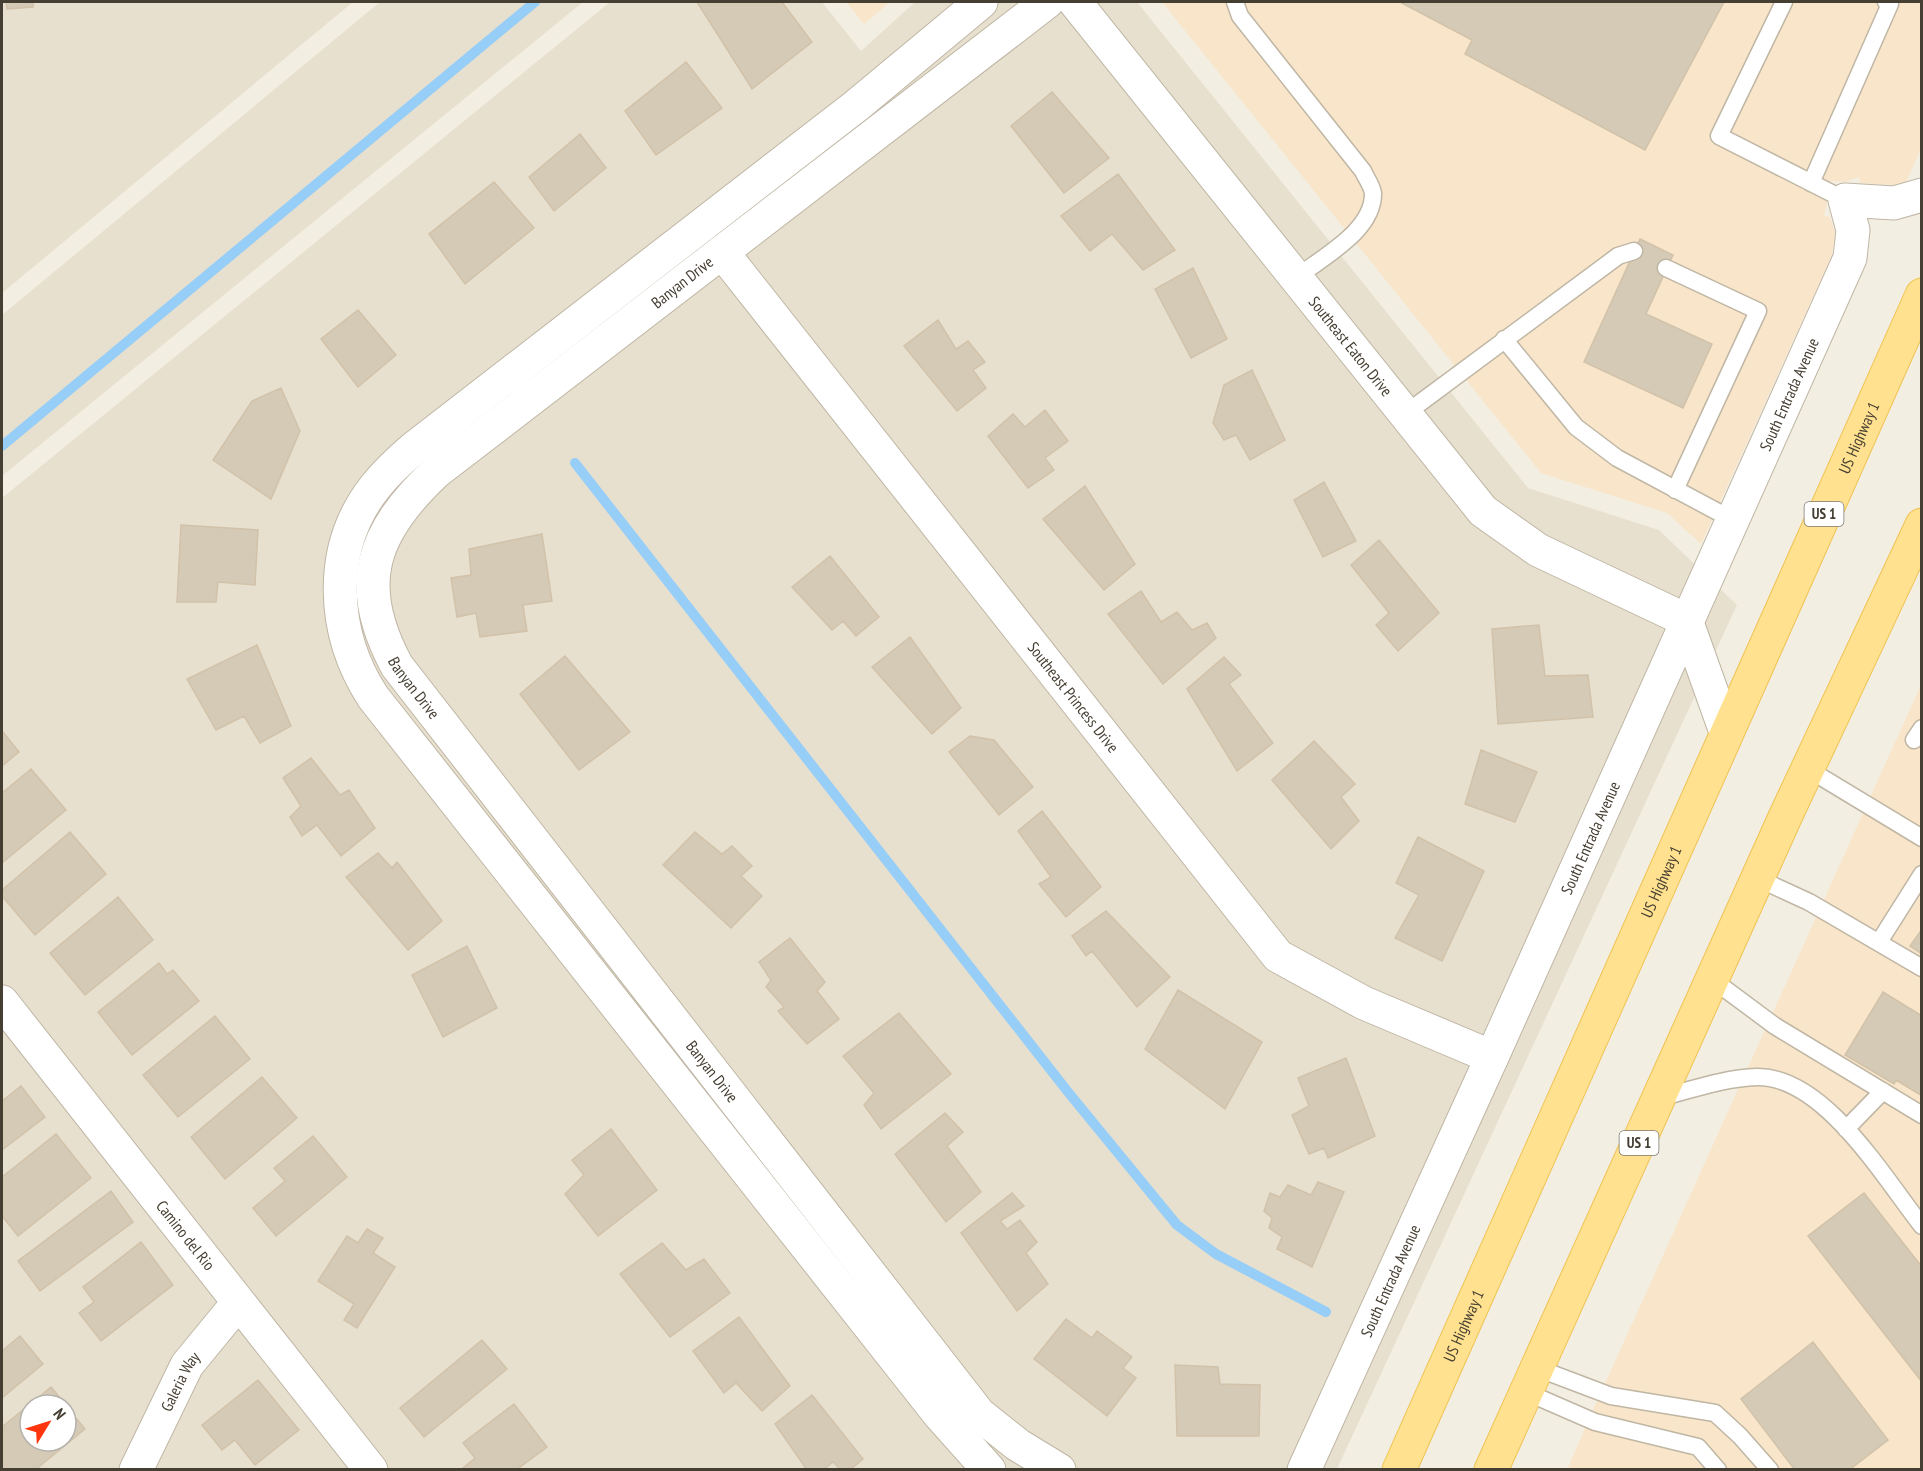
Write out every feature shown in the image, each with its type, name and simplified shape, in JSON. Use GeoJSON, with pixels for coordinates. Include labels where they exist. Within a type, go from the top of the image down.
{"type":"FeatureCollection","features":[{"type":"Feature","properties":{"kind":"main road","name":"US Highway 1"},"geometry":{"type":"LineString","coordinates":[[1399,1470],[1922,295]]}},
{"type":"Feature","properties":{"kind":"main road","name":"US 1"},"geometry":{"type":"LineString","coordinates":[[1491,1470],[1808,769],[1922,525]]}},
{"type":"Feature","properties":{"kind":"street","name":"Banyan Drive"},"geometry":{"type":"LineString","coordinates":[[980,1460],[939,1414],[373,697],[357,668],[344,628],[340,577],[349,533],[361,509],[374,487],[414,448],[856,106],[981,2]]}},
{"type":"Feature","properties":{"kind":"street","name":"Banyan Drive"},"geometry":{"type":"LineString","coordinates":[[1047,2],[436,472],[409,499],[389,527],[376,556],[372,575],[376,622],[390,654],[979,1414],[1018,1445],[1059,1470]]}},
{"type":"Feature","properties":{"kind":"street","name":"Southeast Eaton Drive"},"geometry":{"type":"LineString","coordinates":[[1075,2],[1483,511],[1538,550],[1686,620]]}},
{"type":"Feature","properties":{"kind":"street"},"geometry":{"type":"LineString","coordinates":[[1845,200],[1894,203],[1922,195]]}},
{"type":"Feature","properties":{"kind":"street","name":"South Entrada Avenue"},"geometry":{"type":"LineString","coordinates":[[1304,1470],[1850,258],[1853,230],[1845,200]]}},
{"type":"Feature","properties":{"kind":"street","name":"Southeast Princess Drive"},"geometry":{"type":"LineString","coordinates":[[722,252],[1278,956],[1365,1003],[1492,1057]]}},
{"type":"Feature","properties":{"kind":"street"},"geometry":{"type":"LineString","coordinates":[[532,356],[553,382]]}},
{"type":"Feature","properties":{"kind":"street"},"geometry":{"type":"LineString","coordinates":[[1686,620],[1726,732]]}},
{"type":"Feature","properties":{"kind":"street"},"geometry":{"type":"LineString","coordinates":[[357,668],[390,654]]}},
{"type":"Feature","properties":{"kind":"street","name":"Camino del Rio"},"geometry":{"type":"LineString","coordinates":[[2,1002],[371,1470]]}},
{"type":"Feature","properties":{"kind":"street"},"geometry":{"type":"LineString","coordinates":[[640,1033],[666,1012]]}},
{"type":"Feature","properties":{"kind":"street","name":"Galeria Way"},"geometry":{"type":"LineString","coordinates":[[136,1470],[187,1365],[238,1303]]}},
{"type":"Feature","properties":{"kind":"street"},"geometry":{"type":"LineString","coordinates":[[979,1414],[980,1460]]}},
{"type":"Feature","properties":{"kind":"lane"},"geometry":{"type":"LineString","coordinates":[[1235,2],[1240,16],[1364,171],[1373,191],[1369,211],[1356,230],[1296,278]]}},
{"type":"Feature","properties":{"kind":"lane"},"geometry":{"type":"LineString","coordinates":[[1784,2],[1719,136],[1845,200]]}},
{"type":"Feature","properties":{"kind":"lane"},"geometry":{"type":"LineString","coordinates":[[1811,183],[1890,4],[1886,2]]}},
{"type":"Feature","properties":{"kind":"lane"},"geometry":{"type":"LineString","coordinates":[[1405,414],[1618,256],[1634,251]]}},
{"type":"Feature","properties":{"kind":"lane"},"geometry":{"type":"LineString","coordinates":[[1666,268],[1758,311],[1675,490]]}},
{"type":"Feature","properties":{"kind":"lane"},"geometry":{"type":"LineString","coordinates":[[1504,339],[1576,427],[1617,458],[1731,519]]}},
{"type":"Feature","properties":{"kind":"lane"},"geometry":{"type":"LineString","coordinates":[[1808,769],[1922,838]]}},
{"type":"Feature","properties":{"kind":"lane"},"geometry":{"type":"LineString","coordinates":[[1879,942],[1922,874]]}},
{"type":"Feature","properties":{"kind":"lane"},"geometry":{"type":"LineString","coordinates":[[1759,879],[1809,902],[1922,968]]}},
{"type":"Feature","properties":{"kind":"lane"},"geometry":{"type":"LineString","coordinates":[[1713,980],[1775,1026],[1922,1115]]}},
{"type":"Feature","properties":{"kind":"lane"},"geometry":{"type":"LineString","coordinates":[[1659,1098],[1730,1080],[1758,1077],[1778,1080],[1812,1095],[1846,1129],[1922,1226]]}},
{"type":"Feature","properties":{"kind":"lane"},"geometry":{"type":"LineString","coordinates":[[1846,1129],[1883,1091]]}},
{"type":"Feature","properties":{"kind":"lane"},"geometry":{"type":"LineString","coordinates":[[1531,1380],[1595,1422],[1698,1448],[1718,1470]]}},
{"type":"Feature","properties":{"kind":"lane"},"geometry":{"type":"LineString","coordinates":[[1531,1380],[1714,1413],[1740,1436],[1770,1470]]}},
{"type":"Feature","properties":{"kind":"shaded area"},"geometry":{"type":"Polygon","coordinates":[[[2,2],[353,2],[2,293],[2,2]]]}},
{"type":"Feature","properties":{"kind":"shaded area"},"geometry":{"type":"Polygon","coordinates":[[[380,2],[583,2],[2,476],[2,315],[380,2]]]}},
{"type":"Feature","properties":{"kind":"shaded area"},"geometry":{"type":"Polygon","coordinates":[[[610,2],[822,2],[861,51],[915,2],[1137,2],[1528,488],[1659,530],[1737,605],[1337,1469],[2,1470],[2,498],[610,2]]]}},
{"type":"Feature","properties":{"kind":"shaded area"},"geometry":{"type":"Polygon","coordinates":[[[846,2],[890,2],[864,24],[846,2]]]}},
{"type":"Feature","properties":{"kind":"shaded area"},"geometry":{"type":"Polygon","coordinates":[[[1162,2],[1921,2],[1921,149],[1906,182],[1894,185],[1860,183],[1859,177],[1845,182],[1831,181],[1829,187],[1823,190],[1827,203],[1824,216],[1830,217],[1835,233],[1832,255],[1701,544],[1667,513],[1541,473],[1162,2]]]}},
{"type":"Feature","properties":{"kind":"shaded area"},"geometry":{"type":"Polygon","coordinates":[[[1921,685],[1921,1469],[1567,1470],[1589,1419],[1921,685]]]}},
{"type":"Feature","properties":{"kind":"building"},"geometry":{"type":"Polygon","coordinates":[[[6,2],[33,2],[33,7],[7,9],[6,2]]]}},
{"type":"Feature","properties":{"kind":"building"},"geometry":{"type":"Polygon","coordinates":[[[697,2],[782,2],[812,42],[752,89],[697,2]]]}},
{"type":"Feature","properties":{"kind":"building"},"geometry":{"type":"Polygon","coordinates":[[[1400,2],[1724,2],[1645,150],[1465,54],[1472,40],[1400,2]]]}},
{"type":"Feature","properties":{"kind":"building"},"geometry":{"type":"Polygon","coordinates":[[[686,62],[722,108],[656,155],[625,111],[686,62]]]}},
{"type":"Feature","properties":{"kind":"building"},"geometry":{"type":"Polygon","coordinates":[[[1052,92],[1109,158],[1064,193],[1011,126],[1052,92]]]}},
{"type":"Feature","properties":{"kind":"building"},"geometry":{"type":"Polygon","coordinates":[[[580,134],[606,168],[554,211],[529,177],[580,134]]]}},
{"type":"Feature","properties":{"kind":"building"},"geometry":{"type":"Polygon","coordinates":[[[1118,174],[1175,250],[1143,270],[1112,234],[1090,251],[1061,216],[1118,174]]]}},
{"type":"Feature","properties":{"kind":"building"},"geometry":{"type":"Polygon","coordinates":[[[494,182],[534,228],[465,284],[429,234],[494,182]]]}},
{"type":"Feature","properties":{"kind":"building"},"geometry":{"type":"Polygon","coordinates":[[[1640,239],[1673,255],[1646,314],[1712,344],[1683,408],[1584,362],[1640,239]]]}},
{"type":"Feature","properties":{"kind":"building"},"geometry":{"type":"Polygon","coordinates":[[[1193,268],[1227,339],[1191,358],[1155,289],[1193,268]]]}},
{"type":"Feature","properties":{"kind":"building"},"geometry":{"type":"Polygon","coordinates":[[[358,310],[396,355],[358,387],[321,339],[358,310]]]}},
{"type":"Feature","properties":{"kind":"building"},"geometry":{"type":"Polygon","coordinates":[[[938,320],[956,349],[968,341],[985,362],[973,370],[986,388],[957,411],[904,346],[938,320]]]}},
{"type":"Feature","properties":{"kind":"building"},"geometry":{"type":"Polygon","coordinates":[[[1252,370],[1285,440],[1250,460],[1236,435],[1224,440],[1213,423],[1224,385],[1252,370]]]}},
{"type":"Feature","properties":{"kind":"building"},"geometry":{"type":"Polygon","coordinates":[[[281,388],[300,431],[271,499],[213,460],[252,401],[281,388]]]}},
{"type":"Feature","properties":{"kind":"building"},"geometry":{"type":"Polygon","coordinates":[[[1045,410],[1068,441],[1045,458],[1054,470],[1028,488],[988,436],[1013,414],[1025,427],[1045,410]]]}},
{"type":"Feature","properties":{"kind":"building"},"geometry":{"type":"Polygon","coordinates":[[[1324,482],[1356,541],[1323,557],[1294,500],[1324,482]]]}},
{"type":"Feature","properties":{"kind":"building"},"geometry":{"type":"Polygon","coordinates":[[[1085,486],[1135,564],[1104,590],[1043,519],[1085,486]]]}},
{"type":"Feature","properties":{"kind":"building"},"geometry":{"type":"Polygon","coordinates":[[[181,525],[258,530],[255,585],[218,582],[216,602],[177,602],[181,525]]]}},
{"type":"Feature","properties":{"kind":"building"},"geometry":{"type":"Polygon","coordinates":[[[542,534],[552,601],[523,605],[527,631],[480,637],[476,613],[457,617],[451,578],[471,575],[469,549],[542,534]]]}},
{"type":"Feature","properties":{"kind":"building"},"geometry":{"type":"Polygon","coordinates":[[[1379,540],[1439,613],[1398,651],[1376,625],[1389,613],[1351,565],[1379,540]]]}},
{"type":"Feature","properties":{"kind":"building"},"geometry":{"type":"Polygon","coordinates":[[[830,556],[879,617],[856,636],[843,621],[832,630],[792,587],[830,556]]]}},
{"type":"Feature","properties":{"kind":"building"},"geometry":{"type":"Polygon","coordinates":[[[1141,591],[1161,622],[1177,612],[1192,630],[1207,623],[1216,638],[1163,684],[1108,614],[1141,591]]]}},
{"type":"Feature","properties":{"kind":"building"},"geometry":{"type":"Polygon","coordinates":[[[1539,625],[1545,676],[1588,675],[1593,717],[1498,724],[1492,629],[1539,625]]]}},
{"type":"Feature","properties":{"kind":"building"},"geometry":{"type":"Polygon","coordinates":[[[910,637],[961,708],[932,734],[872,667],[910,637]]]}},
{"type":"Feature","properties":{"kind":"building"},"geometry":{"type":"Polygon","coordinates":[[[257,645],[291,726],[260,743],[244,716],[216,730],[187,679],[257,645]]]}},
{"type":"Feature","properties":{"kind":"building"},"geometry":{"type":"Polygon","coordinates":[[[565,656],[630,732],[579,770],[520,694],[565,656]]]}},
{"type":"Feature","properties":{"kind":"building"},"geometry":{"type":"Polygon","coordinates":[[[1224,657],[1241,675],[1229,684],[1273,743],[1237,771],[1187,689],[1224,657]]]}},
{"type":"Feature","properties":{"kind":"building"},"geometry":{"type":"Polygon","coordinates":[[[2,731],[19,752],[2,766],[2,731]]]}},
{"type":"Feature","properties":{"kind":"building"},"geometry":{"type":"Polygon","coordinates":[[[970,736],[994,740],[1033,787],[999,815],[949,752],[970,736]]]}},
{"type":"Feature","properties":{"kind":"building"},"geometry":{"type":"Polygon","coordinates":[[[1314,741],[1355,784],[1341,797],[1359,821],[1331,849],[1272,780],[1314,741]]]}},
{"type":"Feature","properties":{"kind":"building"},"geometry":{"type":"Polygon","coordinates":[[[1481,750],[1537,772],[1515,822],[1465,804],[1481,750]]]}},
{"type":"Feature","properties":{"kind":"building"},"geometry":{"type":"Polygon","coordinates":[[[311,758],[340,795],[349,790],[375,828],[341,856],[317,825],[302,836],[290,817],[301,806],[283,778],[311,758]]]}},
{"type":"Feature","properties":{"kind":"building"},"geometry":{"type":"Polygon","coordinates":[[[31,769],[66,810],[2,863],[2,793],[31,769]]]}},
{"type":"Feature","properties":{"kind":"building"},"geometry":{"type":"Polygon","coordinates":[[[1042,811],[1101,887],[1066,917],[1039,884],[1051,877],[1018,831],[1042,811]]]}},
{"type":"Feature","properties":{"kind":"building"},"geometry":{"type":"Polygon","coordinates":[[[70,832],[106,874],[35,935],[2,896],[2,890],[70,832]]]}},
{"type":"Feature","properties":{"kind":"building"},"geometry":{"type":"Polygon","coordinates":[[[695,832],[722,854],[732,846],[752,866],[741,876],[762,896],[731,928],[663,865],[695,832]]]}},
{"type":"Feature","properties":{"kind":"building"},"geometry":{"type":"Polygon","coordinates":[[[1418,837],[1484,871],[1442,961],[1395,938],[1419,895],[1396,883],[1418,837]]]}},
{"type":"Feature","properties":{"kind":"building"},"geometry":{"type":"Polygon","coordinates":[[[378,853],[392,868],[397,862],[442,921],[408,950],[346,877],[378,853]]]}},
{"type":"Feature","properties":{"kind":"building"},"geometry":{"type":"Polygon","coordinates":[[[118,897],[153,940],[85,995],[50,953],[118,897]]]}},
{"type":"Feature","properties":{"kind":"building"},"geometry":{"type":"Polygon","coordinates":[[[1106,911],[1170,977],[1137,1007],[1092,951],[1086,956],[1072,936],[1106,911]]]}},
{"type":"Feature","properties":{"kind":"building"},"geometry":{"type":"Polygon","coordinates":[[[1922,929],[1922,954],[1910,946],[1922,929]]]}},
{"type":"Feature","properties":{"kind":"building"},"geometry":{"type":"Polygon","coordinates":[[[790,938],[825,982],[817,991],[839,1019],[807,1044],[778,1011],[784,1007],[766,987],[771,980],[759,962],[790,938]]]}},
{"type":"Feature","properties":{"kind":"building"},"geometry":{"type":"Polygon","coordinates":[[[467,946],[497,1008],[443,1037],[412,975],[467,946]]]}},
{"type":"Feature","properties":{"kind":"building"},"geometry":{"type":"Polygon","coordinates":[[[159,963],[167,974],[173,970],[199,1001],[132,1055],[98,1012],[159,963]]]}},
{"type":"Feature","properties":{"kind":"building"},"geometry":{"type":"Polygon","coordinates":[[[1178,990],[1262,1042],[1225,1109],[1145,1049],[1178,990]]]}},
{"type":"Feature","properties":{"kind":"building"},"geometry":{"type":"Polygon","coordinates":[[[1883,992],[1922,1016],[1922,1096],[1896,1080],[1894,1084],[1845,1055],[1883,992]]]}},
{"type":"Feature","properties":{"kind":"building"},"geometry":{"type":"Polygon","coordinates":[[[899,1013],[951,1074],[881,1129],[864,1105],[874,1093],[843,1056],[899,1013]]]}},
{"type":"Feature","properties":{"kind":"building"},"geometry":{"type":"Polygon","coordinates":[[[215,1016],[250,1059],[178,1117],[143,1075],[215,1016]]]}},
{"type":"Feature","properties":{"kind":"building"},"geometry":{"type":"Polygon","coordinates":[[[1346,1058],[1375,1136],[1328,1158],[1324,1148],[1309,1154],[1292,1115],[1309,1106],[1298,1078],[1346,1058]]]}},
{"type":"Feature","properties":{"kind":"building"},"geometry":{"type":"Polygon","coordinates":[[[262,1077],[297,1118],[225,1179],[191,1137],[262,1077]]]}},
{"type":"Feature","properties":{"kind":"building"},"geometry":{"type":"Polygon","coordinates":[[[21,1086],[45,1117],[2,1150],[2,1101],[21,1086]]]}},
{"type":"Feature","properties":{"kind":"building"},"geometry":{"type":"Polygon","coordinates":[[[945,1113],[963,1132],[947,1146],[981,1192],[946,1222],[895,1154],[945,1113]]]}},
{"type":"Feature","properties":{"kind":"building"},"geometry":{"type":"Polygon","coordinates":[[[611,1129],[657,1190],[598,1236],[565,1194],[584,1175],[572,1160],[611,1129]]]}},
{"type":"Feature","properties":{"kind":"building"},"geometry":{"type":"Polygon","coordinates":[[[56,1134],[91,1178],[18,1236],[2,1216],[2,1177],[56,1134]]]}},
{"type":"Feature","properties":{"kind":"building"},"geometry":{"type":"Polygon","coordinates":[[[313,1136],[347,1177],[276,1236],[253,1208],[285,1181],[274,1168],[313,1136]]]}},
{"type":"Feature","properties":{"kind":"building"},"geometry":{"type":"Polygon","coordinates":[[[1318,1182],[1344,1192],[1312,1267],[1277,1249],[1282,1237],[1269,1228],[1272,1218],[1264,1211],[1270,1193],[1280,1197],[1288,1185],[1311,1195],[1318,1182]]]}},
{"type":"Feature","properties":{"kind":"building"},"geometry":{"type":"Polygon","coordinates":[[[111,1191],[133,1222],[40,1291],[18,1261],[111,1191]]]}},
{"type":"Feature","properties":{"kind":"building"},"geometry":{"type":"Polygon","coordinates":[[[1012,1193],[1024,1206],[1000,1221],[1007,1229],[1020,1220],[1037,1242],[1026,1253],[1048,1284],[1017,1311],[961,1233],[1012,1193]]]}},
{"type":"Feature","properties":{"kind":"building"},"geometry":{"type":"Polygon","coordinates":[[[1864,1193],[1922,1267],[1922,1382],[1808,1236],[1864,1193]]]}},
{"type":"Feature","properties":{"kind":"building"},"geometry":{"type":"Polygon","coordinates":[[[367,1229],[383,1238],[373,1253],[395,1267],[357,1328],[344,1320],[354,1304],[318,1281],[347,1236],[358,1243],[367,1229]]]}},
{"type":"Feature","properties":{"kind":"building"},"geometry":{"type":"Polygon","coordinates":[[[141,1242],[173,1285],[101,1341],[79,1313],[94,1302],[83,1287],[141,1242]]]}},
{"type":"Feature","properties":{"kind":"building"},"geometry":{"type":"Polygon","coordinates":[[[662,1243],[686,1270],[704,1259],[730,1293],[670,1337],[620,1274],[662,1243]]]}},
{"type":"Feature","properties":{"kind":"building"},"geometry":{"type":"Polygon","coordinates":[[[739,1317],[790,1386],[762,1411],[736,1383],[724,1393],[693,1351],[739,1317]]]}},
{"type":"Feature","properties":{"kind":"building"},"geometry":{"type":"Polygon","coordinates":[[[1066,1319],[1092,1338],[1097,1331],[1132,1357],[1123,1368],[1136,1378],[1107,1416],[1034,1359],[1066,1319]]]}},
{"type":"Feature","properties":{"kind":"building"},"geometry":{"type":"Polygon","coordinates":[[[20,1336],[43,1364],[2,1398],[2,1351],[20,1336]]]}},
{"type":"Feature","properties":{"kind":"building"},"geometry":{"type":"Polygon","coordinates":[[[482,1340],[507,1369],[424,1437],[400,1408],[482,1340]]]}},
{"type":"Feature","properties":{"kind":"building"},"geometry":{"type":"Polygon","coordinates":[[[1813,1342],[1888,1440],[1849,1470],[1795,1470],[1741,1399],[1813,1342]]]}},
{"type":"Feature","properties":{"kind":"building"},"geometry":{"type":"Polygon","coordinates":[[[1175,1365],[1218,1367],[1220,1384],[1260,1385],[1259,1436],[1177,1436],[1175,1365]]]}},
{"type":"Feature","properties":{"kind":"building"},"geometry":{"type":"Polygon","coordinates":[[[258,1380],[299,1430],[255,1465],[235,1440],[222,1450],[202,1425],[258,1380]]]}},
{"type":"Feature","properties":{"kind":"building"},"geometry":{"type":"Polygon","coordinates":[[[51,1387],[56,1393],[44,1393],[51,1387]]]}},
{"type":"Feature","properties":{"kind":"building"},"geometry":{"type":"Polygon","coordinates":[[[812,1395],[863,1459],[850,1470],[841,1470],[833,1462],[823,1470],[807,1470],[775,1424],[812,1395]]]}},
{"type":"Feature","properties":{"kind":"building"},"geometry":{"type":"Polygon","coordinates":[[[514,1404],[547,1447],[516,1470],[464,1470],[463,1468],[475,1458],[463,1443],[514,1404]]]}},
{"type":"Feature","properties":{"kind":"building"},"geometry":{"type":"Polygon","coordinates":[[[18,1414],[18,1453],[56,1453],[35,1470],[2,1470],[2,1427],[18,1414]]]}},
{"type":"Feature","properties":{"kind":"building"},"geometry":{"type":"Polygon","coordinates":[[[78,1421],[85,1429],[78,1435],[78,1421]]]}},
{"type":"Feature","properties":{"kind":"waterway"},"geometry":{"type":"LineString","coordinates":[[2,446],[535,2]]}},
{"type":"Feature","properties":{"kind":"waterway"},"geometry":{"type":"LineString","coordinates":[[575,463],[1068,1092],[1177,1225],[1216,1254],[1326,1312]]}}]}
